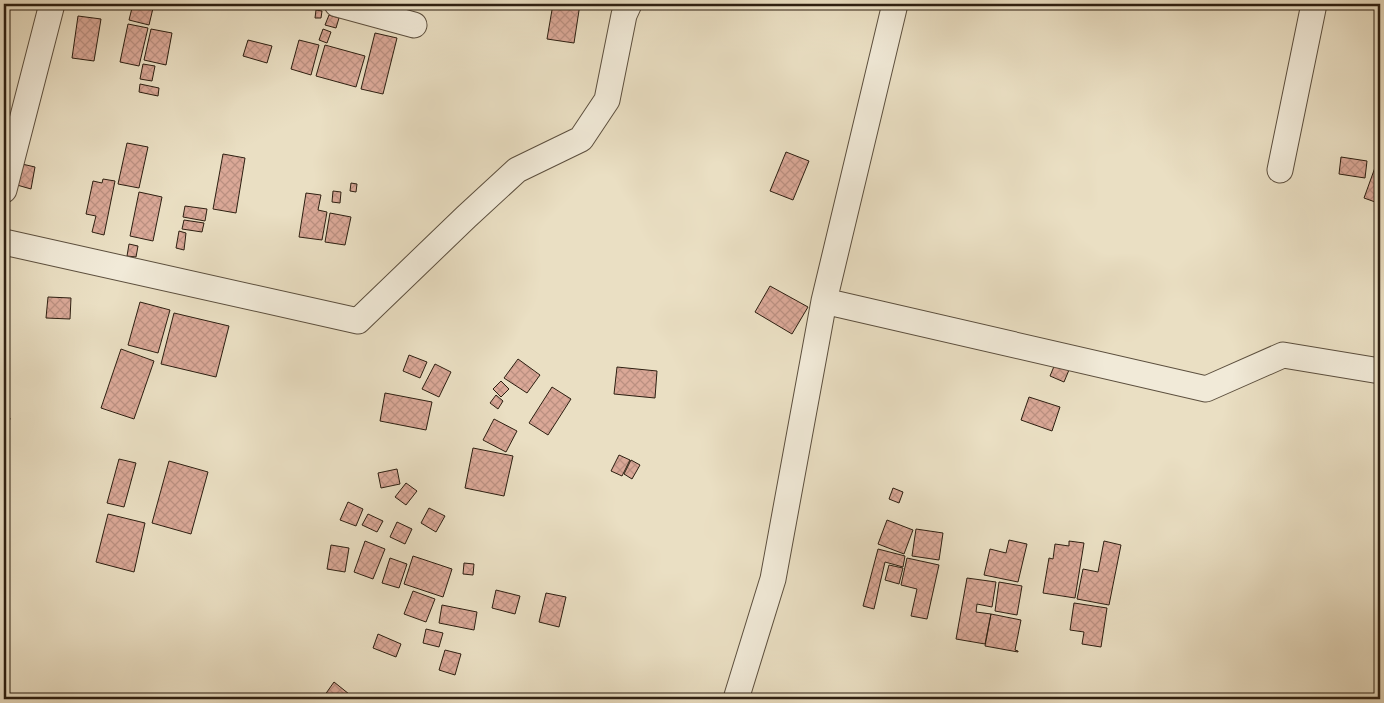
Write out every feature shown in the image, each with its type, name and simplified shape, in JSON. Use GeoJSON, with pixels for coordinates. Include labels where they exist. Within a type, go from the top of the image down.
{"type":"FeatureCollection","features":[{"type":"Feature","properties":{"kind":"street"},"geometry":{"type":"LineString","coordinates":[[4,190],[52,4]]}},
{"type":"Feature","properties":{"kind":"street"},"geometry":{"type":"LineString","coordinates":[[337,4],[414,25]]}},
{"type":"Feature","properties":{"kind":"street"},"geometry":{"type":"LineString","coordinates":[[4,242],[358,321],[517,170],[581,139],[607,100],[624,15],[629,4]]}},
{"type":"Feature","properties":{"kind":"street"},"geometry":{"type":"LineString","coordinates":[[736,699],[772,579],[824,301],[895,4]]}},
{"type":"Feature","properties":{"kind":"street"},"geometry":{"type":"LineString","coordinates":[[1280,170],[1314,4]]}},
{"type":"Feature","properties":{"kind":"street"},"geometry":{"type":"LineString","coordinates":[[824,301],[1206,389],[1283,354],[1380,372]]}},
{"type":"Feature","properties":{"kind":"building"},"geometry":{"type":"Polygon","coordinates":[[[133,4],[154,4],[149,25],[129,20],[133,4]]]}},
{"type":"Feature","properties":{"kind":"building"},"geometry":{"type":"Polygon","coordinates":[[[553,4],[580,4],[574,43],[547,39],[553,4]]]}},
{"type":"Feature","properties":{"kind":"building"},"geometry":{"type":"Polygon","coordinates":[[[316,10],[322,11],[321,18],[315,18],[316,10]]]}},
{"type":"Feature","properties":{"kind":"building"},"geometry":{"type":"Polygon","coordinates":[[[329,15],[339,18],[336,28],[325,25],[329,15]]]}},
{"type":"Feature","properties":{"kind":"building"},"geometry":{"type":"Polygon","coordinates":[[[78,16],[101,19],[94,61],[72,58],[78,16]]]}},
{"type":"Feature","properties":{"kind":"building"},"geometry":{"type":"Polygon","coordinates":[[[128,24],[148,28],[139,66],[120,62],[128,24]]]}},
{"type":"Feature","properties":{"kind":"building"},"geometry":{"type":"Polygon","coordinates":[[[151,29],[172,33],[166,65],[144,60],[151,29]]]}},
{"type":"Feature","properties":{"kind":"building"},"geometry":{"type":"Polygon","coordinates":[[[323,29],[331,32],[327,43],[319,40],[323,29]]]}},
{"type":"Feature","properties":{"kind":"building"},"geometry":{"type":"Polygon","coordinates":[[[375,33],[397,38],[383,94],[361,89],[375,33]]]}},
{"type":"Feature","properties":{"kind":"building"},"geometry":{"type":"Polygon","coordinates":[[[248,40],[272,46],[267,63],[243,56],[248,40]]]}},
{"type":"Feature","properties":{"kind":"building"},"geometry":{"type":"Polygon","coordinates":[[[299,40],[319,45],[311,75],[291,69],[299,40]]]}},
{"type":"Feature","properties":{"kind":"building"},"geometry":{"type":"Polygon","coordinates":[[[325,45],[365,56],[356,87],[316,76],[325,45]]]}},
{"type":"Feature","properties":{"kind":"building"},"geometry":{"type":"Polygon","coordinates":[[[143,64],[155,66],[152,81],[140,79],[143,64]]]}},
{"type":"Feature","properties":{"kind":"building"},"geometry":{"type":"Polygon","coordinates":[[[140,84],[159,88],[158,96],[139,92],[140,84]]]}},
{"type":"Feature","properties":{"kind":"building"},"geometry":{"type":"Polygon","coordinates":[[[127,143],[148,147],[139,188],[118,184],[127,143]]]}},
{"type":"Feature","properties":{"kind":"building"},"geometry":{"type":"Polygon","coordinates":[[[786,152],[809,161],[793,200],[770,191],[786,152]]]}},
{"type":"Feature","properties":{"kind":"building"},"geometry":{"type":"Polygon","coordinates":[[[223,154],[245,158],[236,213],[213,209],[223,154]]]}},
{"type":"Feature","properties":{"kind":"building"},"geometry":{"type":"Polygon","coordinates":[[[1341,157],[1367,161],[1365,178],[1339,174],[1341,157]]]}},
{"type":"Feature","properties":{"kind":"building"},"geometry":{"type":"Polygon","coordinates":[[[1377,162],[1380,163],[1380,198],[1378,203],[1364,198],[1377,162]]]}},
{"type":"Feature","properties":{"kind":"building"},"geometry":{"type":"Polygon","coordinates":[[[22,164],[35,167],[31,189],[17,185],[22,164]]]}},
{"type":"Feature","properties":{"kind":"building"},"geometry":{"type":"Polygon","coordinates":[[[103,179],[115,181],[104,235],[92,232],[96,216],[86,214],[93,181],[102,183],[103,179]]]}},
{"type":"Feature","properties":{"kind":"building"},"geometry":{"type":"Polygon","coordinates":[[[351,183],[357,184],[356,192],[350,191],[351,183]]]}},
{"type":"Feature","properties":{"kind":"building"},"geometry":{"type":"Polygon","coordinates":[[[333,191],[341,192],[340,203],[332,202],[333,191]]]}},
{"type":"Feature","properties":{"kind":"building"},"geometry":{"type":"Polygon","coordinates":[[[139,192],[162,197],[153,241],[130,236],[139,192]]]}},
{"type":"Feature","properties":{"kind":"building"},"geometry":{"type":"Polygon","coordinates":[[[306,193],[321,195],[318,210],[327,212],[322,240],[299,237],[306,193]]]}},
{"type":"Feature","properties":{"kind":"building"},"geometry":{"type":"Polygon","coordinates":[[[185,206],[207,209],[205,221],[183,217],[185,206]]]}},
{"type":"Feature","properties":{"kind":"building"},"geometry":{"type":"Polygon","coordinates":[[[330,213],[351,217],[345,245],[325,242],[330,213]]]}},
{"type":"Feature","properties":{"kind":"building"},"geometry":{"type":"Polygon","coordinates":[[[184,220],[204,223],[202,232],[182,229],[184,220]]]}},
{"type":"Feature","properties":{"kind":"building"},"geometry":{"type":"Polygon","coordinates":[[[179,231],[186,233],[184,250],[176,248],[179,231]]]}},
{"type":"Feature","properties":{"kind":"building"},"geometry":{"type":"Polygon","coordinates":[[[129,244],[138,246],[136,257],[127,256],[129,244]]]}},
{"type":"Feature","properties":{"kind":"building"},"geometry":{"type":"Polygon","coordinates":[[[770,286],[808,307],[792,334],[755,312],[770,286]]]}},
{"type":"Feature","properties":{"kind":"building"},"geometry":{"type":"Polygon","coordinates":[[[48,297],[71,298],[70,319],[46,318],[48,297]]]}},
{"type":"Feature","properties":{"kind":"building"},"geometry":{"type":"Polygon","coordinates":[[[140,302],[170,310],[158,353],[128,345],[140,302]]]}},
{"type":"Feature","properties":{"kind":"building"},"geometry":{"type":"Polygon","coordinates":[[[174,313],[229,326],[216,377],[161,364],[174,313]]]}},
{"type":"Feature","properties":{"kind":"building"},"geometry":{"type":"Polygon","coordinates":[[[121,349],[154,361],[134,419],[101,408],[121,349]]]}},
{"type":"Feature","properties":{"kind":"building"},"geometry":{"type":"Polygon","coordinates":[[[409,355],[427,362],[420,378],[403,371],[409,355]]]}},
{"type":"Feature","properties":{"kind":"building"},"geometry":{"type":"Polygon","coordinates":[[[518,359],[540,375],[527,393],[504,378],[518,359]]]}},
{"type":"Feature","properties":{"kind":"building"},"geometry":{"type":"Polygon","coordinates":[[[435,364],[451,372],[439,397],[422,389],[435,364]]]}},
{"type":"Feature","properties":{"kind":"building"},"geometry":{"type":"Polygon","coordinates":[[[1055,364],[1069,370],[1064,382],[1050,376],[1055,364]]]}},
{"type":"Feature","properties":{"kind":"building"},"geometry":{"type":"Polygon","coordinates":[[[617,367],[657,371],[655,398],[614,394],[617,367]]]}},
{"type":"Feature","properties":{"kind":"building"},"geometry":{"type":"Polygon","coordinates":[[[501,381],[509,389],[501,397],[493,389],[501,381]]]}},
{"type":"Feature","properties":{"kind":"building"},"geometry":{"type":"Polygon","coordinates":[[[552,387],[571,399],[548,435],[529,423],[552,387]]]}},
{"type":"Feature","properties":{"kind":"building"},"geometry":{"type":"Polygon","coordinates":[[[385,393],[432,402],[426,430],[380,421],[385,393]]]}},
{"type":"Feature","properties":{"kind":"building"},"geometry":{"type":"Polygon","coordinates":[[[496,395],[503,401],[498,409],[490,403],[496,395]]]}},
{"type":"Feature","properties":{"kind":"building"},"geometry":{"type":"Polygon","coordinates":[[[1029,397],[1060,407],[1052,431],[1021,420],[1029,397]]]}},
{"type":"Feature","properties":{"kind":"building"},"geometry":{"type":"Polygon","coordinates":[[[4,417],[10,418],[5,444],[4,444],[4,417]]]}},
{"type":"Feature","properties":{"kind":"building"},"geometry":{"type":"Polygon","coordinates":[[[494,419],[517,431],[506,452],[483,440],[494,419]]]}},
{"type":"Feature","properties":{"kind":"building"},"geometry":{"type":"Polygon","coordinates":[[[473,448],[513,456],[504,496],[465,488],[473,448]]]}},
{"type":"Feature","properties":{"kind":"building"},"geometry":{"type":"Polygon","coordinates":[[[619,455],[630,460],[622,476],[611,471],[619,455]]]}},
{"type":"Feature","properties":{"kind":"building"},"geometry":{"type":"Polygon","coordinates":[[[119,459],[136,463],[124,507],[107,503],[119,459]]]}},
{"type":"Feature","properties":{"kind":"building"},"geometry":{"type":"Polygon","coordinates":[[[631,460],[640,465],[632,479],[624,474],[631,460]]]}},
{"type":"Feature","properties":{"kind":"building"},"geometry":{"type":"Polygon","coordinates":[[[169,461],[208,472],[191,534],[152,523],[169,461]]]}},
{"type":"Feature","properties":{"kind":"building"},"geometry":{"type":"Polygon","coordinates":[[[397,469],[400,484],[381,488],[378,473],[397,469]]]}},
{"type":"Feature","properties":{"kind":"building"},"geometry":{"type":"Polygon","coordinates":[[[406,483],[417,491],[406,505],[395,497],[406,483]]]}},
{"type":"Feature","properties":{"kind":"building"},"geometry":{"type":"Polygon","coordinates":[[[893,488],[903,492],[899,503],[889,499],[893,488]]]}},
{"type":"Feature","properties":{"kind":"building"},"geometry":{"type":"Polygon","coordinates":[[[348,502],[363,509],[356,526],[340,520],[348,502]]]}},
{"type":"Feature","properties":{"kind":"building"},"geometry":{"type":"Polygon","coordinates":[[[429,508],[445,516],[436,532],[421,523],[429,508]]]}},
{"type":"Feature","properties":{"kind":"building"},"geometry":{"type":"Polygon","coordinates":[[[108,514],[145,523],[134,572],[96,562],[108,514]]]}},
{"type":"Feature","properties":{"kind":"building"},"geometry":{"type":"Polygon","coordinates":[[[368,514],[383,521],[377,532],[362,525],[368,514]]]}},
{"type":"Feature","properties":{"kind":"building"},"geometry":{"type":"Polygon","coordinates":[[[887,520],[913,530],[904,554],[878,544],[887,520]]]}},
{"type":"Feature","properties":{"kind":"building"},"geometry":{"type":"Polygon","coordinates":[[[397,522],[412,529],[405,544],[390,537],[397,522]]]}},
{"type":"Feature","properties":{"kind":"building"},"geometry":{"type":"Polygon","coordinates":[[[916,529],[943,533],[939,560],[912,556],[916,529]]]}},
{"type":"Feature","properties":{"kind":"building"},"geometry":{"type":"Polygon","coordinates":[[[1009,540],[1027,544],[1018,582],[984,575],[990,549],[1006,553],[1009,540]]]}},
{"type":"Feature","properties":{"kind":"building"},"geometry":{"type":"Polygon","coordinates":[[[365,541],[385,549],[373,579],[354,572],[365,541]]]}},
{"type":"Feature","properties":{"kind":"building"},"geometry":{"type":"Polygon","coordinates":[[[1069,541],[1084,543],[1075,598],[1043,593],[1049,558],[1053,559],[1055,544],[1069,546],[1069,541]]]}},
{"type":"Feature","properties":{"kind":"building"},"geometry":{"type":"Polygon","coordinates":[[[1104,541],[1121,545],[1109,605],[1077,599],[1083,569],[1098,572],[1104,541]]]}},
{"type":"Feature","properties":{"kind":"building"},"geometry":{"type":"Polygon","coordinates":[[[331,545],[349,548],[345,572],[327,569],[331,545]]]}},
{"type":"Feature","properties":{"kind":"building"},"geometry":{"type":"Polygon","coordinates":[[[878,549],[905,556],[903,567],[885,562],[874,609],[863,606],[878,549]]]}},
{"type":"Feature","properties":{"kind":"building"},"geometry":{"type":"Polygon","coordinates":[[[413,556],[452,569],[443,597],[404,584],[413,556]]]}},
{"type":"Feature","properties":{"kind":"building"},"geometry":{"type":"Polygon","coordinates":[[[390,558],[407,564],[399,588],[382,583],[390,558]]]}},
{"type":"Feature","properties":{"kind":"building"},"geometry":{"type":"Polygon","coordinates":[[[907,558],[939,565],[927,619],[911,616],[917,589],[901,585],[907,558]]]}},
{"type":"Feature","properties":{"kind":"building"},"geometry":{"type":"Polygon","coordinates":[[[464,563],[474,564],[473,575],[463,574],[464,563]]]}},
{"type":"Feature","properties":{"kind":"building"},"geometry":{"type":"Polygon","coordinates":[[[889,565],[903,568],[899,584],[885,580],[889,565]]]}},
{"type":"Feature","properties":{"kind":"building"},"geometry":{"type":"Polygon","coordinates":[[[967,578],[996,582],[992,607],[977,604],[976,612],[991,614],[985,644],[956,639],[967,578]]]}},
{"type":"Feature","properties":{"kind":"building"},"geometry":{"type":"Polygon","coordinates":[[[999,582],[1022,586],[1017,615],[995,611],[999,582]]]}},
{"type":"Feature","properties":{"kind":"building"},"geometry":{"type":"Polygon","coordinates":[[[496,590],[520,596],[515,614],[492,608],[496,590]]]}},
{"type":"Feature","properties":{"kind":"building"},"geometry":{"type":"Polygon","coordinates":[[[413,591],[435,599],[426,622],[404,614],[413,591]]]}},
{"type":"Feature","properties":{"kind":"building"},"geometry":{"type":"Polygon","coordinates":[[[546,593],[566,597],[559,627],[539,622],[546,593]]]}},
{"type":"Feature","properties":{"kind":"building"},"geometry":{"type":"Polygon","coordinates":[[[1074,603],[1107,608],[1101,647],[1082,644],[1084,632],[1070,630],[1074,603]]]}},
{"type":"Feature","properties":{"kind":"building"},"geometry":{"type":"Polygon","coordinates":[[[442,605],[477,612],[474,630],[439,623],[442,605]]]}},
{"type":"Feature","properties":{"kind":"building"},"geometry":{"type":"Polygon","coordinates":[[[991,614],[1021,620],[1015,650],[1018,652],[985,646],[991,614]]]}},
{"type":"Feature","properties":{"kind":"building"},"geometry":{"type":"Polygon","coordinates":[[[426,629],[443,633],[439,647],[423,643],[426,629]]]}},
{"type":"Feature","properties":{"kind":"building"},"geometry":{"type":"Polygon","coordinates":[[[378,634],[401,644],[396,657],[373,648],[378,634]]]}},
{"type":"Feature","properties":{"kind":"building"},"geometry":{"type":"Polygon","coordinates":[[[445,650],[461,654],[455,675],[439,670],[445,650]]]}},
{"type":"Feature","properties":{"kind":"building"},"geometry":{"type":"Polygon","coordinates":[[[334,682],[349,694],[345,699],[322,699],[334,682]]]}},
{"type":"Feature","properties":{"kind":"building"},"geometry":{"type":"Polygon","coordinates":[[[799,694],[831,699],[798,699],[799,694]]]}}]}
